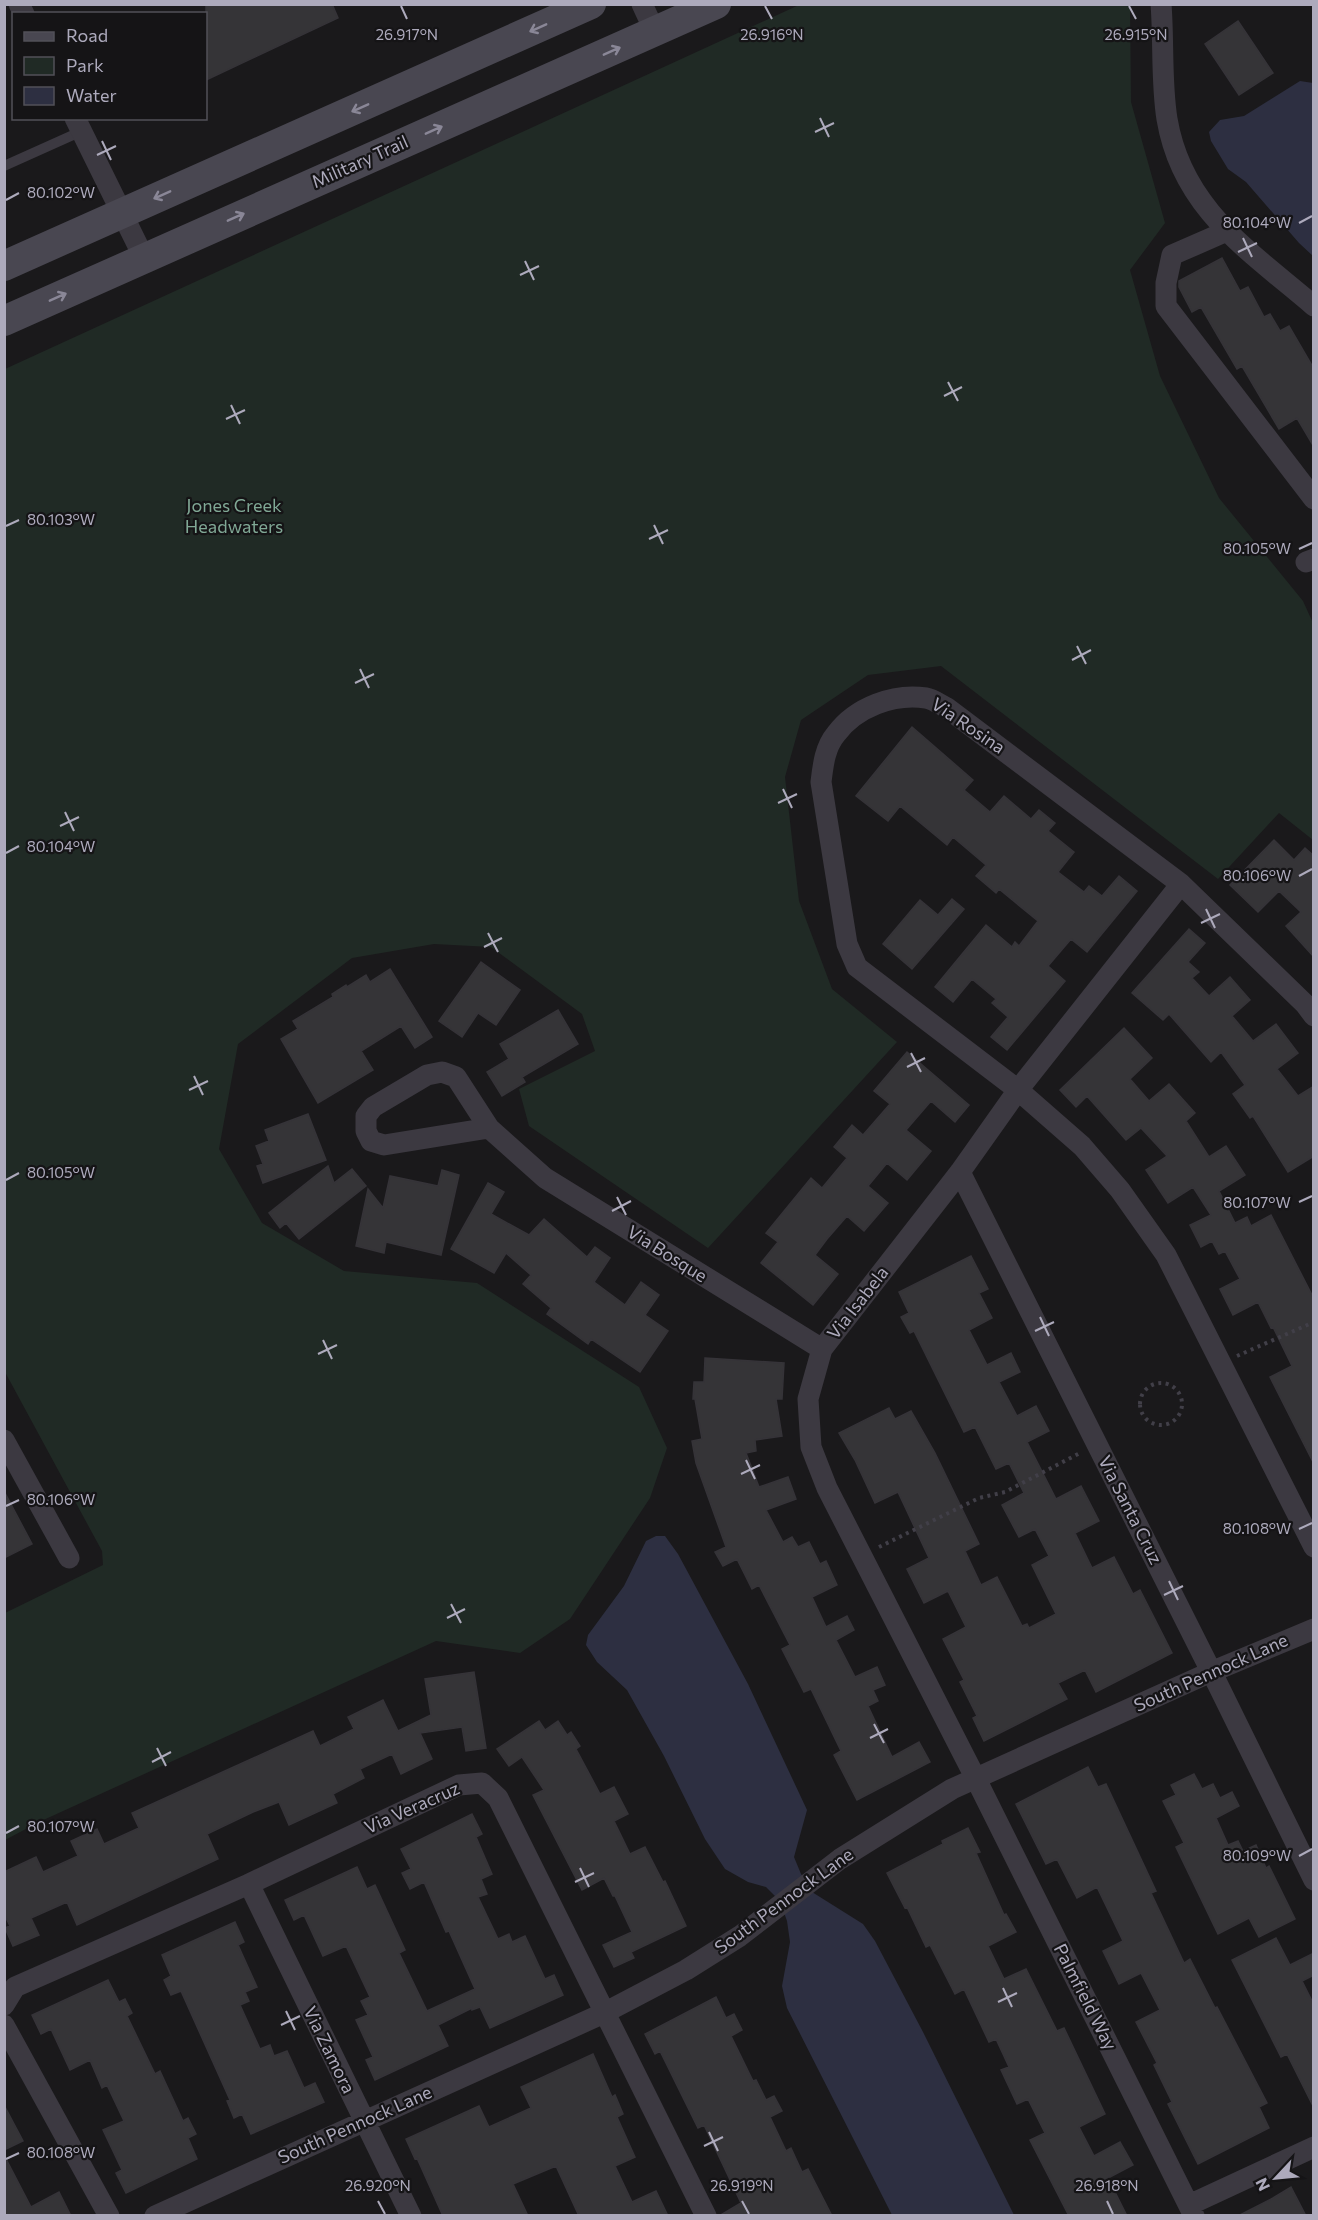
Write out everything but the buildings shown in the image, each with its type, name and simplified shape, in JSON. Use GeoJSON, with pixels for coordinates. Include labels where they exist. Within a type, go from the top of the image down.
{"type":"FeatureCollection","features":[{"type":"Feature","properties":{"kind":"main road"},"geometry":{"type":"LineString","coordinates":[[4,266],[591,4]]}},
{"type":"Feature","properties":{"kind":"main road","name":"Military Trail"},"geometry":{"type":"LineString","coordinates":[[4,321],[665,20],[716,4]]}},
{"type":"Feature","properties":{"kind":"street"},"geometry":{"type":"LineString","coordinates":[[642,4],[665,20]]}},
{"type":"Feature","properties":{"kind":"street"},"geometry":{"type":"LineString","coordinates":[[1161,5],[1167,117],[1173,145],[1183,172],[1197,197],[1227,231],[1314,306]]}},
{"type":"Feature","properties":{"kind":"street"},"geometry":{"type":"LineString","coordinates":[[79,125],[144,258]]}},
{"type":"Feature","properties":{"kind":"street"},"geometry":{"type":"LineString","coordinates":[[1227,231],[1172,255],[1166,283],[1166,306],[1314,500]]}},
{"type":"Feature","properties":{"kind":"street","name":"Via Rosina"},"geometry":{"type":"LineString","coordinates":[[1018,1090],[857,967],[848,944],[820,782],[823,760],[835,734],[857,712],[891,698],[928,698],[947,708],[1181,884],[1314,1016]]}},
{"type":"Feature","properties":{"kind":"street","name":"Via Isabela"},"geometry":{"type":"LineString","coordinates":[[976,1779],[827,1488],[811,1447],[808,1399],[822,1349],[960,1172],[1018,1090],[1181,884]]}},
{"type":"Feature","properties":{"kind":"street","name":"Via Bosque"},"geometry":{"type":"LineString","coordinates":[[489,1128],[384,1145],[371,1141],[366,1131],[366,1116],[373,1107],[428,1075],[442,1072],[456,1077],[489,1128],[545,1178],[822,1349]]}},
{"type":"Feature","properties":{"kind":"street"},"geometry":{"type":"LineString","coordinates":[[1018,1090],[1082,1146],[1120,1190],[1166,1255],[1314,1547]]}},
{"type":"Feature","properties":{"kind":"street","name":"Via Santa Cruz"},"geometry":{"type":"LineString","coordinates":[[960,1172],[1314,1881]]}},
{"type":"Feature","properties":{"kind":"street"},"geometry":{"type":"LineString","coordinates":[[7,1453],[69,1558]]}},
{"type":"Feature","properties":{"kind":"street","name":"South Pennock Lane"},"geometry":{"type":"LineString","coordinates":[[155,2216],[604,2013],[686,1970],[740,1936],[840,1859],[952,1789],[1211,1672],[1314,1629]]}},
{"type":"Feature","properties":{"kind":"street","name":"Palmfield Way"},"geometry":{"type":"LineString","coordinates":[[976,1779],[1191,2210]]}},
{"type":"Feature","properties":{"kind":"street","name":"Via Veracruz"},"geometry":{"type":"LineString","coordinates":[[4,2004],[15,1987],[249,1884],[459,1785],[482,1783],[498,1798],[706,2216]]}},
{"type":"Feature","properties":{"kind":"street","name":"Via Zamora"},"geometry":{"type":"LineString","coordinates":[[249,1884],[411,2216]]}},
{"type":"Feature","properties":{"kind":"street"},"geometry":{"type":"LineString","coordinates":[[4,2025],[109,2216]]}},
{"type":"Feature","properties":{"kind":"street"},"geometry":{"type":"LineString","coordinates":[[1191,2210],[1314,2147]]}},
{"type":"Feature","properties":{"kind":"lane"},"geometry":{"type":"LineString","coordinates":[[4,166],[79,125]]}},
{"type":"Feature","properties":{"kind":"path"},"geometry":{"type":"LineString","coordinates":[[1236,1356],[1314,1322]]}},
{"type":"Feature","properties":{"kind":"path"},"geometry":{"type":"LineString","coordinates":[[1159,1383],[1178,1391],[1182,1404],[1181,1411],[1173,1422],[1159,1425],[1147,1420],[1140,1408],[1140,1401],[1147,1389],[1159,1383]]}},
{"type":"Feature","properties":{"kind":"path"},"geometry":{"type":"LineString","coordinates":[[873,1550],[979,1498],[1005,1492],[1080,1453]]}},
{"type":"Feature","properties":{"kind":"green space","name":"Jones Creek Headwaters"},"geometry":{"type":"Polygon","coordinates":[[[799,5],[1130,5],[1131,102],[1165,223],[1130,270],[1160,376],[1219,498],[1303,601],[1313,623],[1313,840],[1279,813],[1218,879],[941,666],[868,675],[801,720],[785,777],[799,901],[832,989],[897,1042],[708,1248],[529,1126],[519,1089],[595,1051],[582,1014],[491,947],[434,944],[352,958],[238,1044],[219,1149],[262,1223],[344,1271],[477,1283],[639,1387],[667,1448],[650,1498],[570,1619],[520,1653],[436,1641],[39,1822],[5,1840],[5,1613],[103,1565],[102,1551],[5,1372],[5,369],[799,5]]]}},
{"type":"Feature","properties":{"kind":"water"},"geometry":{"type":"Polygon","coordinates":[[[1300,81],[1313,83],[1313,256],[1246,182],[1228,169],[1211,141],[1209,132],[1220,120],[1244,116],[1300,81]]]}},
{"type":"Feature","properties":{"kind":"water"},"geometry":{"type":"Polygon","coordinates":[[[656,1536],[665,1536],[678,1554],[748,1684],[807,1810],[794,1857],[801,1874],[812,1892],[863,1924],[875,1941],[1014,2215],[892,2215],[787,2008],[782,1986],[790,1942],[787,1921],[780,1901],[766,1887],[748,1882],[725,1869],[705,1839],[664,1756],[627,1690],[597,1662],[586,1645],[588,1635],[624,1586],[646,1541],[656,1536]]]}}]}
